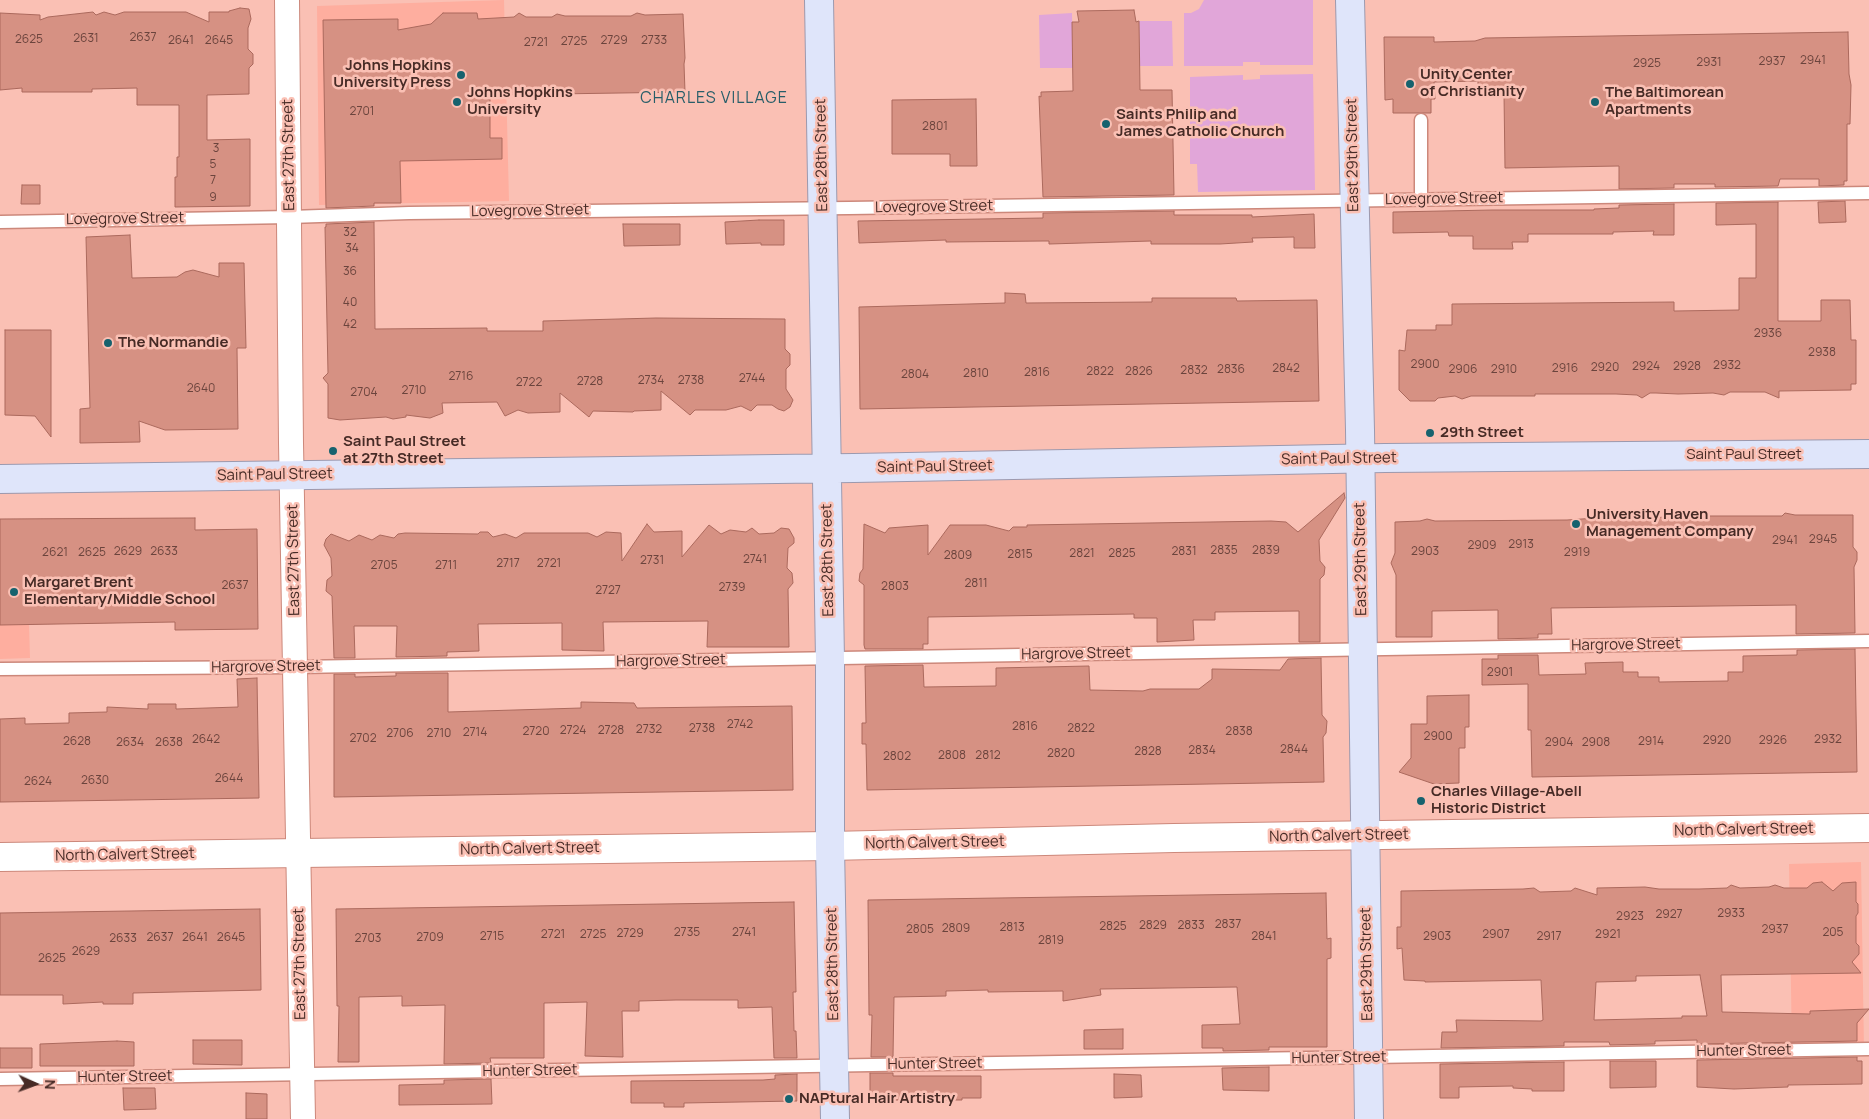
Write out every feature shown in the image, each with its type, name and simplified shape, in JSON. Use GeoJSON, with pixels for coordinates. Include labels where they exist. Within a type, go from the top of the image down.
{"type":"FeatureCollection","features":[{"type":"Feature","properties":{"kind":"main road","name":"East 28th Street"},"geometry":{"type":"LineString","coordinates":[[819,0],[830,659],[830,846],[835,1119]]}},
{"type":"Feature","properties":{"kind":"main road","name":"East 29th Street"},"geometry":{"type":"LineString","coordinates":[[1350,0],[1360,459],[1369,1119]]}},
{"type":"Feature","properties":{"kind":"main road","name":"Saint Paul Street"},"geometry":{"type":"LineString","coordinates":[[0,478],[827,469],[1360,459],[1869,454]]}},
{"type":"Feature","properties":{"kind":"main road","name":"North Calvert Street"},"geometry":{"type":"LineString","coordinates":[[0,857],[830,846],[1869,828]]}},
{"type":"Feature","properties":{"kind":"street","name":"East 27th Street"},"geometry":{"type":"LineString","coordinates":[[287,0],[302,1119]]}},
{"type":"Feature","properties":{"kind":"lane"},"geometry":{"type":"LineString","coordinates":[[1421,120],[1421,199]]}},
{"type":"Feature","properties":{"kind":"lane","name":"Lovegrove Street"},"geometry":{"type":"LineString","coordinates":[[0,222],[408,213],[1869,193]]}},
{"type":"Feature","properties":{"kind":"lane","name":"Hargrove Street"},"geometry":{"type":"LineString","coordinates":[[0,669],[296,667],[1869,642]]}},
{"type":"Feature","properties":{"kind":"lane","name":"Hunter Street"},"geometry":{"type":"LineString","coordinates":[[0,1079],[1869,1049]]}},
{"type":"Feature","properties":{"kind":"shaded area"},"geometry":{"type":"Polygon","coordinates":[[[504,0],[509,201],[319,205],[317,6],[504,0]]]}},
{"type":"Feature","properties":{"kind":"shaded area"},"geometry":{"type":"Polygon","coordinates":[[[1204,0],[1313,0],[1313,65],[1260,65],[1260,62],[1243,62],[1243,66],[1184,66],[1184,13],[1191,13],[1199,9],[1204,0]]]}},
{"type":"Feature","properties":{"kind":"shaded area"},"geometry":{"type":"Polygon","coordinates":[[[1072,13],[1073,68],[1040,68],[1039,15],[1072,13]]]}},
{"type":"Feature","properties":{"kind":"shaded area"},"geometry":{"type":"Polygon","coordinates":[[[1139,21],[1172,21],[1173,66],[1140,66],[1139,21]]]}},
{"type":"Feature","properties":{"kind":"shaded area"},"geometry":{"type":"Polygon","coordinates":[[[1313,74],[1315,190],[1198,192],[1197,164],[1190,164],[1190,77],[1243,75],[1243,80],[1260,79],[1260,75],[1313,74]]]}},
{"type":"Feature","properties":{"kind":"shaded area","name":"Margaret Brent Elementary/Middle School"},"geometry":{"type":"Polygon","coordinates":[[[0,519],[29,624],[30,658],[0,659],[0,519]]]}},
{"type":"Feature","properties":{"kind":"shaded area"},"geometry":{"type":"Polygon","coordinates":[[[1861,862],[1864,1049],[1792,1050],[1789,864],[1861,862]]]}},
{"type":"Feature","properties":{"kind":"building"},"geometry":{"type":"Polygon","coordinates":[[[240,8],[249,9],[251,19],[248,28],[248,49],[253,54],[253,64],[249,68],[249,94],[207,95],[207,140],[250,139],[250,206],[175,207],[175,177],[177,177],[177,157],[179,157],[179,105],[137,105],[137,88],[92,89],[92,92],[22,92],[22,88],[0,90],[0,13],[40,15],[40,20],[48,17],[93,12],[96,15],[104,12],[115,15],[124,12],[186,12],[209,22],[209,12],[229,12],[240,8]]]}},
{"type":"Feature","properties":{"kind":"building","name":"Saints Philip and James Catholic Church"},"geometry":{"type":"Polygon","coordinates":[[[1134,10],[1136,22],[1139,21],[1140,90],[1172,90],[1174,195],[1043,197],[1039,96],[1041,97],[1041,92],[1073,91],[1072,22],[1079,22],[1077,11],[1134,10]]]}},
{"type":"Feature","properties":{"kind":"building"},"geometry":{"type":"Polygon","coordinates":[[[443,13],[477,13],[478,19],[514,17],[519,13],[526,17],[552,17],[557,14],[565,16],[631,16],[637,13],[645,15],[683,14],[685,92],[490,95],[490,138],[502,138],[502,159],[400,161],[401,203],[374,203],[374,206],[326,208],[323,20],[398,19],[398,30],[431,24],[443,13]]]}},
{"type":"Feature","properties":{"kind":"building"},"geometry":{"type":"Polygon","coordinates":[[[1848,32],[1851,85],[1850,124],[1847,124],[1847,181],[1844,181],[1844,185],[1819,186],[1819,179],[1780,179],[1778,186],[1715,187],[1715,184],[1674,184],[1674,188],[1619,189],[1619,166],[1505,168],[1504,94],[1478,95],[1478,81],[1434,82],[1435,99],[1431,99],[1431,113],[1393,113],[1393,99],[1385,100],[1384,37],[1434,37],[1434,42],[1475,41],[1485,38],[1848,32]]]}},
{"type":"Feature","properties":{"kind":"building"},"geometry":{"type":"Polygon","coordinates":[[[976,99],[977,166],[950,166],[950,154],[892,154],[892,100],[976,99]]]}},
{"type":"Feature","properties":{"kind":"building"},"geometry":{"type":"Polygon","coordinates":[[[22,185],[40,185],[40,204],[21,204],[22,185]]]}},
{"type":"Feature","properties":{"kind":"building"},"geometry":{"type":"Polygon","coordinates":[[[1845,201],[1846,222],[1819,223],[1818,202],[1845,201]]]}},
{"type":"Feature","properties":{"kind":"building"},"geometry":{"type":"Polygon","coordinates":[[[1778,202],[1778,321],[1821,321],[1821,300],[1850,300],[1851,340],[1856,340],[1856,384],[1851,384],[1851,390],[1779,391],[1779,398],[1765,392],[1730,392],[1724,395],[1713,393],[1650,393],[1642,398],[1637,395],[1616,394],[1471,396],[1462,399],[1455,396],[1438,398],[1435,401],[1410,401],[1399,390],[1399,350],[1405,351],[1407,330],[1436,330],[1436,325],[1452,325],[1452,304],[1674,302],[1674,311],[1739,310],[1739,278],[1756,278],[1756,224],[1716,225],[1716,203],[1778,202]]]}},
{"type":"Feature","properties":{"kind":"building"},"geometry":{"type":"Polygon","coordinates":[[[1674,204],[1674,235],[1653,235],[1654,231],[1613,232],[1613,234],[1528,234],[1528,242],[1512,242],[1513,249],[1473,249],[1473,236],[1449,236],[1448,232],[1393,233],[1393,212],[1594,210],[1619,208],[1619,205],[1674,204]]]}},
{"type":"Feature","properties":{"kind":"building"},"geometry":{"type":"Polygon","coordinates":[[[1174,211],[1174,215],[1252,215],[1252,217],[1314,214],[1315,248],[1294,248],[1294,237],[1252,238],[1253,242],[1220,244],[1151,244],[1151,241],[1049,244],[1049,241],[946,242],[946,240],[859,243],[858,221],[1043,218],[1043,213],[1174,211]]]}},
{"type":"Feature","properties":{"kind":"building"},"geometry":{"type":"Polygon","coordinates":[[[784,220],[784,245],[761,245],[761,243],[726,244],[725,222],[784,220]]]}},
{"type":"Feature","properties":{"kind":"building"},"geometry":{"type":"Polygon","coordinates":[[[374,222],[375,329],[487,328],[487,331],[543,331],[543,321],[656,318],[785,319],[785,349],[790,354],[790,365],[786,369],[786,389],[793,400],[790,407],[784,411],[772,405],[757,405],[751,411],[741,406],[726,410],[695,410],[690,415],[661,391],[661,410],[633,412],[593,411],[589,417],[560,393],[560,412],[528,413],[518,410],[505,416],[497,402],[442,403],[443,413],[430,418],[406,415],[406,417],[393,419],[386,417],[340,420],[328,418],[328,384],[323,378],[328,373],[325,227],[326,224],[374,222]]]}},
{"type":"Feature","properties":{"kind":"building"},"geometry":{"type":"Polygon","coordinates":[[[623,224],[680,224],[680,245],[624,246],[623,224]]]}},
{"type":"Feature","properties":{"kind":"building"},"geometry":{"type":"Polygon","coordinates":[[[130,235],[132,278],[177,277],[193,270],[219,277],[219,263],[244,263],[246,348],[237,348],[238,429],[165,430],[139,421],[140,442],[80,443],[80,409],[90,408],[86,237],[130,235]]]}},
{"type":"Feature","properties":{"kind":"building"},"geometry":{"type":"Polygon","coordinates":[[[1005,293],[1025,294],[1026,303],[1152,302],[1152,298],[1236,298],[1237,301],[1317,300],[1319,401],[860,409],[859,307],[1005,303],[1005,293]]]}},
{"type":"Feature","properties":{"kind":"building"},"geometry":{"type":"Polygon","coordinates":[[[5,330],[51,330],[51,437],[35,416],[5,415],[5,330]]]}},
{"type":"Feature","properties":{"kind":"building"},"geometry":{"type":"Polygon","coordinates":[[[1344,493],[1345,498],[1319,540],[1320,561],[1325,567],[1324,575],[1320,579],[1320,642],[1299,642],[1299,611],[1215,612],[1215,620],[1193,620],[1194,640],[1157,642],[1157,618],[1134,618],[1134,614],[928,617],[928,644],[923,644],[923,649],[865,649],[864,585],[859,581],[860,573],[863,569],[864,524],[885,533],[889,528],[928,525],[928,555],[950,525],[986,525],[1009,531],[1013,527],[1027,527],[1027,525],[1271,521],[1286,522],[1298,532],[1344,493]]]}},
{"type":"Feature","properties":{"kind":"building"},"geometry":{"type":"Polygon","coordinates":[[[1644,510],[1644,518],[1687,516],[1695,511],[1701,516],[1782,516],[1785,513],[1795,515],[1853,515],[1853,547],[1857,552],[1857,560],[1854,567],[1855,633],[1796,634],[1796,605],[1551,608],[1552,634],[1538,634],[1538,638],[1498,639],[1498,610],[1432,611],[1432,637],[1396,637],[1396,575],[1391,563],[1395,553],[1395,522],[1427,519],[1435,521],[1567,520],[1619,515],[1629,518],[1644,510]]]}},
{"type":"Feature","properties":{"kind":"building"},"geometry":{"type":"Polygon","coordinates":[[[195,518],[195,530],[257,529],[258,629],[175,630],[175,622],[0,625],[0,519],[195,518]]]}},
{"type":"Feature","properties":{"kind":"building"},"geometry":{"type":"Polygon","coordinates":[[[647,524],[654,532],[682,531],[682,557],[709,525],[721,534],[730,530],[746,532],[752,528],[759,534],[774,533],[781,528],[789,529],[794,538],[794,543],[788,548],[787,568],[792,573],[793,583],[788,589],[789,647],[707,647],[708,621],[603,622],[604,651],[562,650],[562,623],[478,624],[479,651],[447,652],[447,656],[396,657],[397,626],[354,626],[355,658],[334,658],[332,596],[326,591],[327,580],[332,576],[331,558],[324,545],[326,539],[331,534],[349,541],[359,535],[372,540],[380,535],[394,538],[398,534],[405,533],[478,534],[480,532],[488,532],[493,537],[505,534],[516,538],[524,533],[588,533],[597,537],[606,532],[621,533],[622,561],[647,524]]]}},
{"type":"Feature","properties":{"kind":"building"},"geometry":{"type":"Polygon","coordinates":[[[1855,649],[1857,772],[1532,777],[1531,730],[1528,730],[1528,684],[1482,685],[1482,659],[1498,659],[1498,655],[1538,655],[1539,675],[1586,674],[1585,663],[1623,662],[1623,672],[1638,672],[1638,677],[1659,677],[1659,682],[1728,681],[1728,672],[1743,672],[1743,656],[1797,655],[1797,650],[1855,649]]]}},
{"type":"Feature","properties":{"kind":"building"},"geometry":{"type":"Polygon","coordinates":[[[1321,658],[1322,715],[1327,721],[1326,733],[1323,737],[1324,782],[867,790],[866,744],[862,744],[862,723],[866,723],[865,666],[923,665],[924,687],[996,686],[996,668],[1089,666],[1090,690],[1143,691],[1150,689],[1199,689],[1212,679],[1212,669],[1280,670],[1288,659],[1321,658]]]}},
{"type":"Feature","properties":{"kind":"building"},"geometry":{"type":"Polygon","coordinates":[[[396,673],[448,673],[448,712],[581,708],[581,702],[634,703],[637,708],[792,706],[793,790],[334,797],[334,674],[355,674],[355,677],[396,676],[396,673]]]}},
{"type":"Feature","properties":{"kind":"building"},"geometry":{"type":"Polygon","coordinates":[[[257,678],[259,798],[0,802],[0,719],[25,718],[25,724],[69,723],[69,713],[107,712],[107,707],[148,709],[148,704],[176,704],[176,709],[238,707],[237,679],[257,678]]]}},
{"type":"Feature","properties":{"kind":"building"},"geometry":{"type":"Polygon","coordinates":[[[1469,695],[1469,727],[1465,727],[1465,748],[1459,748],[1459,783],[1434,784],[1399,772],[1411,758],[1411,724],[1427,724],[1427,696],[1469,695]]]}},
{"type":"Feature","properties":{"kind":"building"},"geometry":{"type":"Polygon","coordinates":[[[1822,882],[1833,891],[1842,883],[1856,882],[1858,913],[1856,916],[1856,943],[1859,946],[1859,954],[1852,962],[1861,973],[1721,975],[1722,1012],[1810,1014],[1810,1011],[1869,1009],[1857,1023],[1857,1041],[1697,1044],[1697,1040],[1655,1041],[1655,1044],[1610,1045],[1609,1042],[1564,1042],[1564,1046],[1441,1048],[1442,1032],[1457,1032],[1456,1020],[1543,1020],[1541,980],[1425,982],[1404,980],[1402,948],[1397,949],[1397,927],[1401,927],[1401,891],[1534,888],[1540,892],[1571,891],[1575,888],[1597,895],[1597,888],[1699,889],[1727,888],[1731,885],[1740,888],[1775,885],[1784,888],[1807,888],[1813,883],[1822,882]],[[1700,975],[1636,976],[1636,981],[1596,982],[1594,1020],[1707,1016],[1700,975]]]}},
{"type":"Feature","properties":{"kind":"building"},"geometry":{"type":"Polygon","coordinates":[[[1326,893],[1327,939],[1331,938],[1331,958],[1327,959],[1327,1047],[1269,1047],[1269,1050],[1223,1051],[1223,1048],[1202,1048],[1202,1025],[1240,1024],[1237,987],[1100,989],[1101,995],[1063,1001],[1063,991],[988,992],[988,990],[946,991],[946,996],[894,997],[893,1057],[871,1057],[872,1015],[869,1015],[868,900],[1326,893]]]}},
{"type":"Feature","properties":{"kind":"building"},"geometry":{"type":"Polygon","coordinates":[[[794,902],[796,992],[793,992],[797,1058],[774,1058],[772,1007],[738,1008],[738,1000],[676,1000],[639,1001],[639,1011],[622,1011],[623,1057],[585,1056],[587,1002],[544,1003],[544,1058],[490,1058],[491,1063],[444,1064],[445,1005],[402,1006],[402,996],[359,997],[359,1062],[338,1062],[339,1006],[337,1006],[336,909],[794,902]]]}},
{"type":"Feature","properties":{"kind":"building"},"geometry":{"type":"Polygon","coordinates":[[[260,909],[261,990],[133,993],[133,1004],[103,1004],[103,1002],[63,1004],[63,995],[0,995],[0,913],[260,909]]]}},
{"type":"Feature","properties":{"kind":"building"},"geometry":{"type":"Polygon","coordinates":[[[1123,1029],[1123,1049],[1084,1049],[1084,1030],[1123,1029]]]}},
{"type":"Feature","properties":{"kind":"building"},"geometry":{"type":"Polygon","coordinates":[[[193,1040],[242,1040],[242,1065],[193,1064],[193,1040]]]}},
{"type":"Feature","properties":{"kind":"building"},"geometry":{"type":"Polygon","coordinates":[[[134,1042],[134,1066],[40,1066],[40,1044],[134,1042]]]}},
{"type":"Feature","properties":{"kind":"building"},"geometry":{"type":"Polygon","coordinates":[[[0,1048],[32,1048],[32,1068],[0,1068],[0,1048]]]}},
{"type":"Feature","properties":{"kind":"building"},"geometry":{"type":"Polygon","coordinates":[[[1857,1057],[1857,1061],[1862,1061],[1862,1084],[1788,1085],[1788,1087],[1734,1089],[1697,1087],[1697,1060],[1857,1057]]]}},
{"type":"Feature","properties":{"kind":"building"},"geometry":{"type":"Polygon","coordinates":[[[1610,1061],[1656,1061],[1656,1087],[1610,1088],[1610,1061]]]}},
{"type":"Feature","properties":{"kind":"building"},"geometry":{"type":"Polygon","coordinates":[[[1564,1062],[1564,1091],[1532,1091],[1532,1089],[1513,1088],[1513,1086],[1459,1087],[1459,1098],[1440,1098],[1440,1064],[1564,1062]]]}},
{"type":"Feature","properties":{"kind":"building"},"geometry":{"type":"Polygon","coordinates":[[[1269,1067],[1269,1091],[1223,1090],[1222,1068],[1269,1067]]]}},
{"type":"Feature","properties":{"kind":"building"},"geometry":{"type":"Polygon","coordinates":[[[870,1073],[893,1073],[893,1076],[981,1076],[981,1098],[962,1098],[962,1100],[870,1100],[870,1073]]]}},
{"type":"Feature","properties":{"kind":"building"},"geometry":{"type":"Polygon","coordinates":[[[797,1074],[797,1101],[684,1103],[684,1107],[664,1107],[664,1103],[631,1103],[631,1081],[763,1080],[775,1079],[775,1075],[797,1074]]]}},
{"type":"Feature","properties":{"kind":"building"},"geometry":{"type":"Polygon","coordinates":[[[1114,1074],[1141,1075],[1142,1097],[1114,1098],[1114,1074]]]}},
{"type":"Feature","properties":{"kind":"building"},"geometry":{"type":"Polygon","coordinates":[[[491,1079],[492,1104],[399,1105],[399,1085],[444,1084],[444,1080],[491,1079]]]}},
{"type":"Feature","properties":{"kind":"building"},"geometry":{"type":"Polygon","coordinates":[[[123,1088],[155,1088],[156,1109],[124,1110],[123,1088]]]}},
{"type":"Feature","properties":{"kind":"building"},"geometry":{"type":"Polygon","coordinates":[[[246,1093],[267,1094],[267,1119],[246,1119],[246,1093]]]}},
{"type":"Feature","properties":{"kind":"place","name":"Johns Hopkins University Press"},"geometry":{"type":"Point","coordinates":[461,75]}},
{"type":"Feature","properties":{"kind":"place","name":"Unity Center of Christianity"},"geometry":{"type":"Point","coordinates":[1410,84]}},
{"type":"Feature","properties":{"kind":"place","name":"Johns Hopkins University"},"geometry":{"type":"Point","coordinates":[457,102]}},
{"type":"Feature","properties":{"kind":"place","name":"The Baltimorean Apartments"},"geometry":{"type":"Point","coordinates":[1595,102]}},
{"type":"Feature","properties":{"kind":"place","name":"Saints Philip and James Catholic Church"},"geometry":{"type":"Point","coordinates":[1106,124]}},
{"type":"Feature","properties":{"kind":"place","name":"The Normandie"},"geometry":{"type":"Point","coordinates":[108,343]}},
{"type":"Feature","properties":{"kind":"place","name":"29th Street"},"geometry":{"type":"Point","coordinates":[1430,433]}},
{"type":"Feature","properties":{"kind":"place","name":"Saint Paul Street at 27th Street"},"geometry":{"type":"Point","coordinates":[333,451]}},
{"type":"Feature","properties":{"kind":"place","name":"University Haven Management Company"},"geometry":{"type":"Point","coordinates":[1576,524]}},
{"type":"Feature","properties":{"kind":"place","name":"Margaret Brent Elementary/Middle School"},"geometry":{"type":"Point","coordinates":[14,592]}},
{"type":"Feature","properties":{"kind":"place","name":"Charles Village-Abell Historic District"},"geometry":{"type":"Point","coordinates":[1421,801]}},
{"type":"Feature","properties":{"kind":"place","name":"NAPtural Hair Artistry"},"geometry":{"type":"Point","coordinates":[789,1099]}},
{"type":"Feature","properties":{"kind":"district","name":"CHARLES VILLAGE"},"geometry":{"type":"Point","coordinates":[714,99]}}]}
